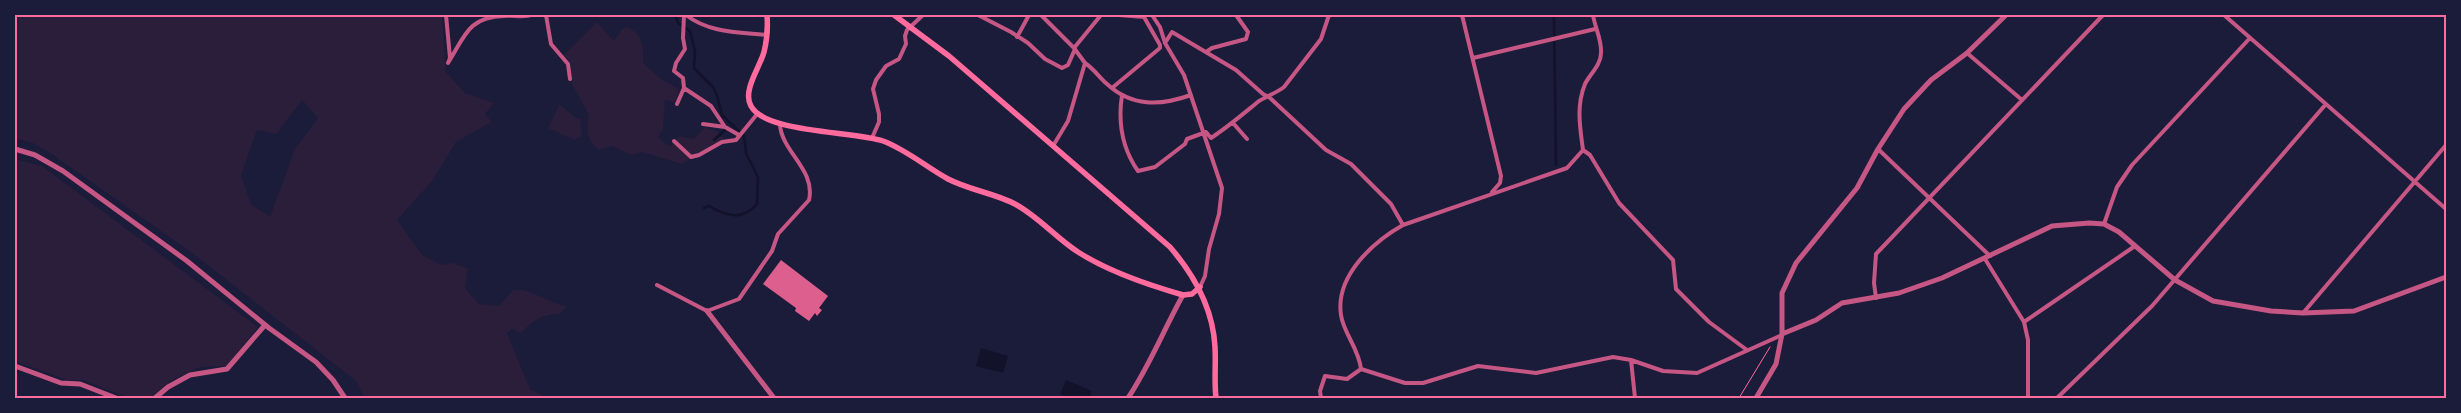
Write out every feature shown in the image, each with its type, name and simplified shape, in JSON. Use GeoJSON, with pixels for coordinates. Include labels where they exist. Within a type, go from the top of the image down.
{"type":"FeatureCollection","features":[{"type":"Feature","properties":{"kind":"main road"},"geometry":{"type":"LineString","coordinates":[[767,15],[767,35],[760,63],[750,86],[750,106],[758,113],[780,125],[872,138],[897,148],[960,185],[994,195],[1016,205],[1077,252],[1098,264],[1183,295],[1192,294],[1200,287]]}},
{"type":"Feature","properties":{"kind":"main road"},"geometry":{"type":"LineString","coordinates":[[894,15],[912,26],[1053,146],[1170,247],[1188,267],[1200,287],[1214,331],[1216,398]]}},
{"type":"Feature","properties":{"kind":"street"},"geometry":{"type":"LineString","coordinates":[[446,15],[450,58],[448,63],[472,25],[479,20],[493,16],[532,15]]}},
{"type":"Feature","properties":{"kind":"street"},"geometry":{"type":"LineString","coordinates":[[546,15],[551,44],[568,64],[570,79]]}},
{"type":"Feature","properties":{"kind":"street"},"geometry":{"type":"LineString","coordinates":[[677,104],[684,88],[683,78],[674,71],[674,67],[685,49],[683,32],[685,15],[695,22],[716,30],[767,35]]}},
{"type":"Feature","properties":{"kind":"street"},"geometry":{"type":"LineString","coordinates":[[872,138],[879,122],[873,89],[886,66],[899,59],[906,44],[905,36],[922,15]]}},
{"type":"Feature","properties":{"kind":"street"},"geometry":{"type":"LineString","coordinates":[[978,15],[1028,43],[1045,59],[1062,68],[1068,65],[1074,48],[1101,15]]}},
{"type":"Feature","properties":{"kind":"street"},"geometry":{"type":"LineString","coordinates":[[1016,37],[1029,15]]}},
{"type":"Feature","properties":{"kind":"street"},"geometry":{"type":"LineString","coordinates":[[1041,15],[1074,48],[1085,63],[1096,70],[1112,88],[1128,99],[1148,103],[1167,102],[1191,95]]}},
{"type":"Feature","properties":{"kind":"street"},"geometry":{"type":"LineString","coordinates":[[1118,15],[1144,17],[1160,45]]}},
{"type":"Feature","properties":{"kind":"street"},"geometry":{"type":"LineString","coordinates":[[1152,15],[1160,27],[1165,43],[1178,62],[1222,188],[1219,214],[1209,249],[1205,276],[1200,287]]}},
{"type":"Feature","properties":{"kind":"street"},"geometry":{"type":"LineString","coordinates":[[1206,52],[1212,48],[1246,39],[1248,32],[1236,15]]}},
{"type":"Feature","properties":{"kind":"street"},"geometry":{"type":"LineString","coordinates":[[1122,95],[1121,133],[1131,162],[1138,170],[1155,167],[1185,144],[1187,139],[1206,132],[1211,138],[1262,99],[1269,97],[1284,87],[1321,39],[1328,15]]}},
{"type":"Feature","properties":{"kind":"street"},"geometry":{"type":"LineString","coordinates":[[1462,15],[1501,176],[1496,190],[1484,196]]}},
{"type":"Feature","properties":{"kind":"street"},"geometry":{"type":"LineString","coordinates":[[1593,15],[1595,29],[1601,42],[1601,55],[1580,97],[1579,119],[1583,150],[1590,155],[1619,203],[1674,260],[1676,289],[1709,322],[1748,350]]}},
{"type":"Feature","properties":{"kind":"street"},"geometry":{"type":"LineString","coordinates":[[1756,398],[1776,364],[1782,334],[1782,293],[1796,263],[1857,188],[1904,108],[1931,80],[1967,53],[2006,15]]}},
{"type":"Feature","properties":{"kind":"street"},"geometry":{"type":"LineString","coordinates":[[1876,298],[1874,283],[1876,254],[2103,15]]}},
{"type":"Feature","properties":{"kind":"street"},"geometry":{"type":"LineString","coordinates":[[2224,15],[2446,209]]}},
{"type":"Feature","properties":{"kind":"street"},"geometry":{"type":"LineString","coordinates":[[1473,58],[1595,29]]}},
{"type":"Feature","properties":{"kind":"street"},"geometry":{"type":"LineString","coordinates":[[1112,88],[1160,48],[1160,45],[1165,43],[1172,32],[1236,70],[1269,97],[1326,150],[1351,164],[1391,204],[1403,225]]}},
{"type":"Feature","properties":{"kind":"street"},"geometry":{"type":"LineString","coordinates":[[2104,224],[2116,187],[2132,165],[2250,38]]}},
{"type":"Feature","properties":{"kind":"street"},"geometry":{"type":"LineString","coordinates":[[1967,53],[2022,100]]}},
{"type":"Feature","properties":{"kind":"street"},"geometry":{"type":"LineString","coordinates":[[1053,146],[1068,121],[1085,63]]}},
{"type":"Feature","properties":{"kind":"street"},"geometry":{"type":"LineString","coordinates":[[684,88],[711,106],[725,127]]}},
{"type":"Feature","properties":{"kind":"street"},"geometry":{"type":"LineString","coordinates":[[2057,398],[2175,280],[2326,104]]}},
{"type":"Feature","properties":{"kind":"street"},"geometry":{"type":"LineString","coordinates":[[674,141],[691,157],[699,156],[722,142],[736,140],[739,135],[746,131],[758,113]]}},
{"type":"Feature","properties":{"kind":"street"},"geometry":{"type":"LineString","coordinates":[[1233,123],[1247,139]]}},
{"type":"Feature","properties":{"kind":"street"},"geometry":{"type":"LineString","coordinates":[[703,124],[725,127],[739,135]]}},
{"type":"Feature","properties":{"kind":"street"},"geometry":{"type":"LineString","coordinates":[[707,311],[739,299],[772,251],[778,234],[804,208],[809,200],[809,184],[803,169],[780,134],[780,125]]}},
{"type":"Feature","properties":{"kind":"street"},"geometry":{"type":"LineString","coordinates":[[2303,313],[2446,145]]}},
{"type":"Feature","properties":{"kind":"street"},"geometry":{"type":"LineString","coordinates":[[15,149],[35,155],[63,171],[187,261],[265,324],[316,362],[333,380],[345,398]]}},
{"type":"Feature","properties":{"kind":"street"},"geometry":{"type":"LineString","coordinates":[[1361,369],[1360,357],[1340,316],[1342,296],[1348,277],[1369,252],[1403,225],[1567,168],[1583,150]]}},
{"type":"Feature","properties":{"kind":"street"},"geometry":{"type":"LineString","coordinates":[[1878,150],[1930,197],[1987,257],[2024,322],[2028,340],[2028,398]]}},
{"type":"Feature","properties":{"kind":"street"},"geometry":{"type":"LineString","coordinates":[[1361,369],[1405,383],[1423,383],[1478,366],[1536,373],[1613,357],[1631,360],[1663,372],[1697,373],[1816,320],[1842,303],[1899,293],[1942,278],[2052,226],[2089,223],[2104,224],[2119,232],[2175,280],[2213,301],[2271,311],[2303,313],[2354,311],[2446,277]]}},
{"type":"Feature","properties":{"kind":"street"},"geometry":{"type":"LineString","coordinates":[[2024,322],[2135,246]]}},
{"type":"Feature","properties":{"kind":"street"},"geometry":{"type":"LineString","coordinates":[[657,285],[707,311],[774,398]]}},
{"type":"Feature","properties":{"kind":"street"},"geometry":{"type":"LineString","coordinates":[[1128,398],[1141,379],[1158,340],[1183,295]]}},
{"type":"Feature","properties":{"kind":"street"},"geometry":{"type":"LineString","coordinates":[[156,398],[168,387],[190,375],[227,369],[265,324]]}},
{"type":"Feature","properties":{"kind":"street"},"geometry":{"type":"LineString","coordinates":[[1631,360],[1635,398]]}},
{"type":"Feature","properties":{"kind":"street"},"geometry":{"type":"LineString","coordinates":[[15,366],[60,383],[80,384],[116,398]]}},
{"type":"Feature","properties":{"kind":"street"},"geometry":{"type":"LineString","coordinates":[[1321,398],[1320,391],[1325,376],[1347,379],[1361,369]]}},
{"type":"Feature","properties":{"kind":"path"},"geometry":{"type":"LineString","coordinates":[[1739,398],[1770,346]]}},
{"type":"Feature","properties":{"kind":"shaded area"},"geometry":{"type":"Polygon","coordinates":[[[15,15],[442,15],[446,72],[465,93],[494,103],[485,114],[492,122],[456,142],[432,181],[397,220],[422,255],[442,265],[453,263],[468,269],[465,288],[479,304],[499,306],[513,290],[520,290],[533,293],[567,307],[559,314],[547,315],[538,319],[521,333],[512,329],[507,333],[530,389],[548,398],[365,398],[356,381],[195,255],[49,152],[33,143],[15,138],[15,15]],[[302,100],[276,134],[257,130],[241,175],[251,204],[270,217],[295,149],[318,118],[302,100]]]}},
{"type":"Feature","properties":{"kind":"shaded area"},"geometry":{"type":"Polygon","coordinates":[[[597,22],[614,41],[622,29],[626,27],[636,33],[643,46],[643,63],[661,79],[679,89],[675,102],[665,100],[663,129],[658,137],[670,147],[680,136],[694,139],[705,127],[716,131],[724,139],[682,164],[642,152],[632,155],[612,146],[599,150],[589,138],[587,125],[589,115],[572,84],[571,63],[564,55],[597,22]]]}},
{"type":"Feature","properties":{"kind":"shaded area"},"geometry":{"type":"Polygon","coordinates":[[[559,105],[580,119],[582,136],[574,140],[548,128],[559,105]]]}},
{"type":"Feature","properties":{"kind":"shaded area"},"geometry":{"type":"Polygon","coordinates":[[[15,159],[42,166],[258,327],[226,366],[200,367],[170,381],[150,398],[129,398],[83,380],[67,380],[15,361],[15,159]]]}},
{"type":"Feature","properties":{"kind":"shaded area"},"geometry":{"type":"Polygon","coordinates":[[[981,348],[1008,356],[1003,373],[976,366],[981,348]]]}},
{"type":"Feature","properties":{"kind":"shaded area"},"geometry":{"type":"Polygon","coordinates":[[[1066,380],[1092,391],[1089,398],[1069,398],[1060,394],[1066,380]]]}},
{"type":"Feature","properties":{"kind":"building"},"geometry":{"type":"Polygon","coordinates":[[[781,260],[828,296],[819,308],[822,310],[817,316],[815,313],[809,321],[795,311],[796,308],[763,284],[781,260]]]}},
{"type":"Feature","properties":{"kind":"waterway"},"geometry":{"type":"LineString","coordinates":[[675,15],[678,23],[690,31],[695,51],[694,68],[713,87],[722,115],[744,136],[746,153],[758,177],[757,204],[746,213],[734,215],[709,206],[704,208]]}},
{"type":"Feature","properties":{"kind":"waterway"},"geometry":{"type":"LineString","coordinates":[[1554,15],[1556,165]]}},
{"type":"Feature","properties":{"kind":"waterway"},"geometry":{"type":"LineString","coordinates":[[714,140],[725,130]]}}]}
